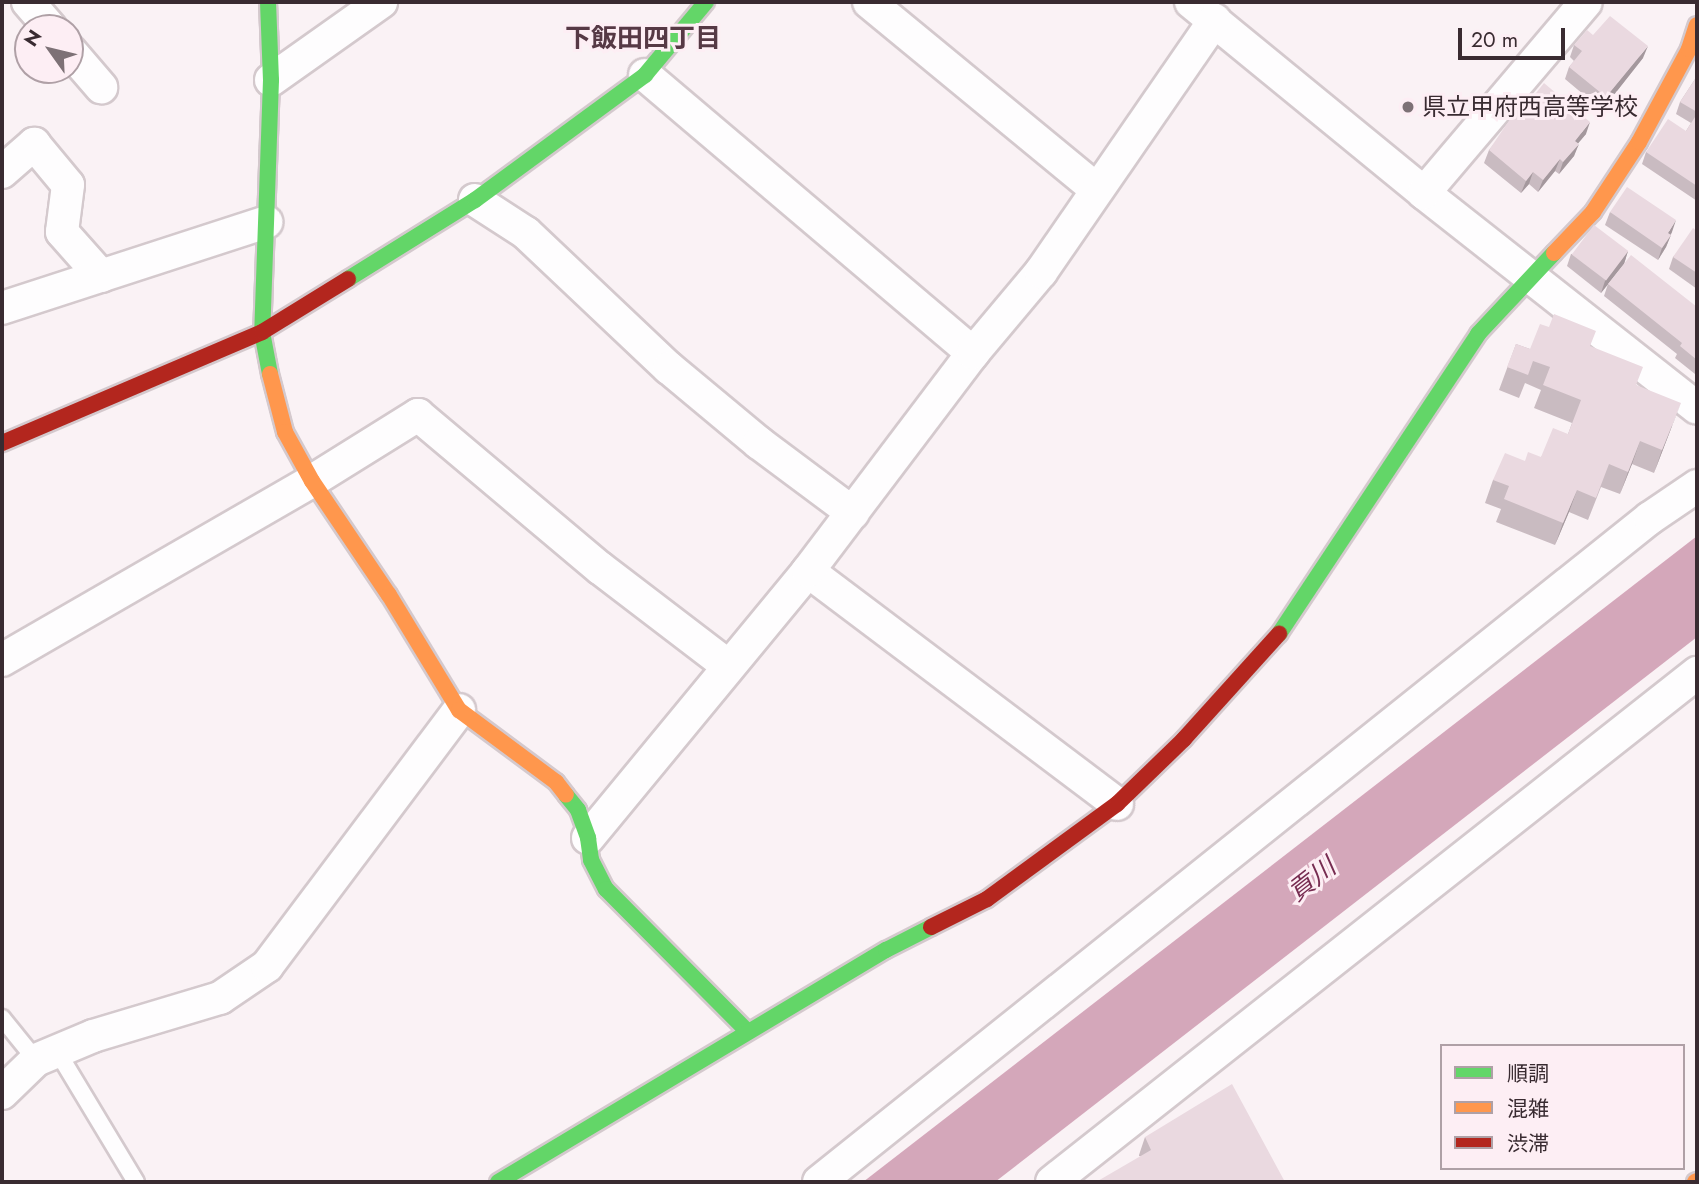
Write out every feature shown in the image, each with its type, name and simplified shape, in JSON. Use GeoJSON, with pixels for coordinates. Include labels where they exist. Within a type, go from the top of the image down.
{"type":"FeatureCollection","features":[{"type":"Feature","properties":{"kind":"street"},"geometry":{"type":"LineString","coordinates":[[268,2],[271,80],[262,332],[273,394],[285,432],[312,481],[389,595],[459,710],[556,782],[578,810],[588,838],[591,860],[606,889],[747,1031]]}},
{"type":"Feature","properties":{"kind":"street"},"geometry":{"type":"LineString","coordinates":[[271,80],[381,2]]}},
{"type":"Feature","properties":{"kind":"street"},"geometry":{"type":"LineString","coordinates":[[2,443],[262,332],[475,200],[645,75],[706,2]]}},
{"type":"Feature","properties":{"kind":"street"},"geometry":{"type":"LineString","coordinates":[[869,2],[1096,189]]}},
{"type":"Feature","properties":{"kind":"street"},"geometry":{"type":"LineString","coordinates":[[1424,193],[1586,2]]}},
{"type":"Feature","properties":{"kind":"street"},"geometry":{"type":"LineString","coordinates":[[588,838],[808,571],[973,353],[1041,272],[1096,189],[1203,11],[1424,193],[1697,408]]}},
{"type":"Feature","properties":{"kind":"street"},"geometry":{"type":"LineString","coordinates":[[498,1182],[886,950],[987,899],[1117,804],[1184,739],[1271,645],[1478,334],[1593,212],[1639,142],[1689,49],[1697,25]]}},
{"type":"Feature","properties":{"kind":"street"},"geometry":{"type":"LineString","coordinates":[[84,67],[101,87]]}},
{"type":"Feature","properties":{"kind":"street"},"geometry":{"type":"LineString","coordinates":[[645,75],[973,353]]}},
{"type":"Feature","properties":{"kind":"street"},"geometry":{"type":"LineString","coordinates":[[2,172],[34,144],[68,185],[62,232],[100,276]]}},
{"type":"Feature","properties":{"kind":"street"},"geometry":{"type":"LineString","coordinates":[[475,200],[526,233],[669,368],[758,443],[853,513]]}},
{"type":"Feature","properties":{"kind":"street"},"geometry":{"type":"LineString","coordinates":[[2,308],[266,222]]}},
{"type":"Feature","properties":{"kind":"street"},"geometry":{"type":"LineString","coordinates":[[2,660],[312,481],[418,415],[600,568],[728,666]]}},
{"type":"Feature","properties":{"kind":"street"},"geometry":{"type":"LineString","coordinates":[[819,1182],[1639,527],[1697,486]]}},
{"type":"Feature","properties":{"kind":"street"},"geometry":{"type":"LineString","coordinates":[[808,571],[1117,804]]}},
{"type":"Feature","properties":{"kind":"street"},"geometry":{"type":"LineString","coordinates":[[1052,1182],[1697,673]]}},
{"type":"Feature","properties":{"kind":"street"},"geometry":{"type":"LineString","coordinates":[[2,1093],[47,1056],[93,1036],[220,998],[267,966],[459,710]]}},
{"type":"Feature","properties":{"kind":"lane"},"geometry":{"type":"LineString","coordinates":[[2,1018],[47,1056],[136,1182]]}},
{"type":"Feature","properties":{"kind":"water","name":"貢川"},"geometry":{"type":"Polygon","coordinates":[[[1697,536],[1697,637],[995,1182],[863,1182],[1697,536]]]}},
{"type":"Feature","properties":{"kind":"building"},"geometry":{"type":"Polygon","coordinates":[[[1610,16],[1648,46],[1606,97],[1569,67],[1582,51],[1574,45],[1587,30],[1593,35],[1610,16]]]}},
{"type":"Feature","properties":{"kind":"building"},"geometry":{"type":"Polygon","coordinates":[[[1697,76],[1697,112],[1680,102],[1697,76]]]}},
{"type":"Feature","properties":{"kind":"building"},"geometry":{"type":"Polygon","coordinates":[[[1544,83],[1590,122],[1575,141],[1579,144],[1563,162],[1560,159],[1543,180],[1533,172],[1526,181],[1489,150],[1517,109],[1521,112],[1544,83]]]}},
{"type":"Feature","properties":{"kind":"building"},"geometry":{"type":"Polygon","coordinates":[[[1695,117],[1697,186],[1646,152],[1668,119],[1686,131],[1695,117]]]}},
{"type":"Feature","properties":{"kind":"building"},"geometry":{"type":"Polygon","coordinates":[[[1627,187],[1676,220],[1668,233],[1671,235],[1662,248],[1610,212],[1627,187]]]}},
{"type":"Feature","properties":{"kind":"building"},"geometry":{"type":"Polygon","coordinates":[[[1594,225],[1628,251],[1606,280],[1572,255],[1594,225]]]}},
{"type":"Feature","properties":{"kind":"building"},"geometry":{"type":"Polygon","coordinates":[[[1693,228],[1697,231],[1697,273],[1673,257],[1693,228]]]}},
{"type":"Feature","properties":{"kind":"building"},"geometry":{"type":"Polygon","coordinates":[[[1631,255],[1697,307],[1697,360],[1680,346],[1682,343],[1608,284],[1631,255]]]}},
{"type":"Feature","properties":{"kind":"building"},"geometry":{"type":"Polygon","coordinates":[[[1554,314],[1596,331],[1590,346],[1643,367],[1636,385],[1681,403],[1662,450],[1640,441],[1628,472],[1609,464],[1596,498],[1577,490],[1563,523],[1504,499],[1509,486],[1493,480],[1505,453],[1525,461],[1528,452],[1541,457],[1553,428],[1568,434],[1581,400],[1543,385],[1550,367],[1533,361],[1528,375],[1507,367],[1516,344],[1530,349],[1540,324],[1549,327],[1554,314]]]}},
{"type":"Feature","properties":{"kind":"building"},"geometry":{"type":"Polygon","coordinates":[[[1232,1084],[1285,1182],[1096,1182],[1151,1150],[1145,1137],[1232,1084]]]}},
{"type":"Feature","properties":{"kind":"traffic: fast"},"geometry":{"type":"LineString","coordinates":[[268,2],[271,80],[262,332],[270,374]]}},
{"type":"Feature","properties":{"kind":"traffic: fast"},"geometry":{"type":"LineString","coordinates":[[348,279],[475,200],[645,75],[706,2]]}},
{"type":"Feature","properties":{"kind":"traffic: fast"},"geometry":{"type":"LineString","coordinates":[[1279,634],[1478,334],[1554,253]]}},
{"type":"Feature","properties":{"kind":"traffic: fast"},"geometry":{"type":"LineString","coordinates":[[566,795],[578,810],[588,838],[591,860],[606,889],[747,1031]]}},
{"type":"Feature","properties":{"kind":"traffic: fast"},"geometry":{"type":"LineString","coordinates":[[498,1182],[886,950],[931,927]]}},
{"type":"Feature","properties":{"kind":"traffic: slow"},"geometry":{"type":"LineString","coordinates":[[1554,253],[1593,212],[1639,142],[1689,49],[1697,25]]}},
{"type":"Feature","properties":{"kind":"traffic: slow"},"geometry":{"type":"LineString","coordinates":[[270,374],[285,432],[312,481],[389,595],[459,710],[556,782],[566,795]]}},
{"type":"Feature","properties":{"kind":"traffic: jam"},"geometry":{"type":"LineString","coordinates":[[2,443],[262,332],[348,279]]}},
{"type":"Feature","properties":{"kind":"traffic: jam"},"geometry":{"type":"LineString","coordinates":[[931,927],[987,899],[1117,804],[1184,739],[1279,634]]}},
{"type":"Feature","properties":{"kind":"place","name":"県立甲府西高等学校"},"geometry":{"type":"Point","coordinates":[1408,107]}},
{"type":"Feature","properties":{"kind":"district","name":"下飯田四丁目"},"geometry":{"type":"Point","coordinates":[643,39]}}]}
